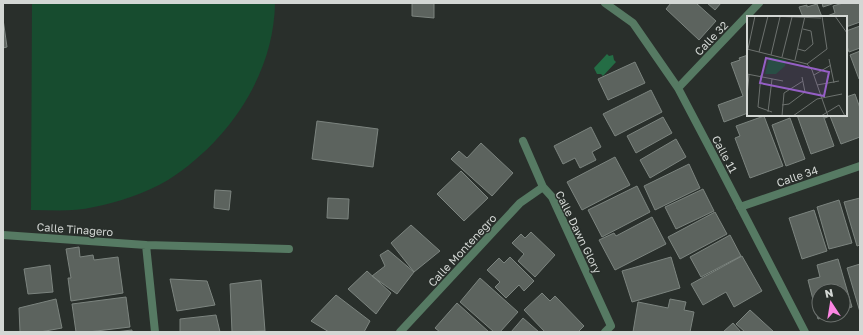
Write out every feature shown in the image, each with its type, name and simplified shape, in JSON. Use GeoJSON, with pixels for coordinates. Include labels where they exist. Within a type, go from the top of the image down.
{"type":"FeatureCollection","features":[{"type":"Feature","properties":{"kind":"street","name":"Calle 11"},"geometry":{"type":"LineString","coordinates":[[605,3],[633,23],[678,88],[805,332]]}},
{"type":"Feature","properties":{"kind":"street","name":"Calle 32"},"geometry":{"type":"LineString","coordinates":[[747,16],[760,3]]}},
{"type":"Feature","properties":{"kind":"street","name":"Calle 32"},"geometry":{"type":"LineString","coordinates":[[678,88],[747,16]]}},
{"type":"Feature","properties":{"kind":"street","name":"Calle Dawn Glory"},"geometry":{"type":"LineString","coordinates":[[523,141],[543,187],[552,197],[611,326],[605,332]]}},
{"type":"Feature","properties":{"kind":"street","name":"Calle 34"},"geometry":{"type":"LineString","coordinates":[[740,207],[860,166]]}},
{"type":"Feature","properties":{"kind":"street","name":"Calle Montenegro"},"geometry":{"type":"LineString","coordinates":[[400,332],[520,204],[543,187]]}},
{"type":"Feature","properties":{"kind":"street","name":"Calle Tinagero"},"geometry":{"type":"LineString","coordinates":[[3,235],[146,244],[289,249]]}},
{"type":"Feature","properties":{"kind":"street"},"geometry":{"type":"LineString","coordinates":[[146,244],[155,332]]}},
{"type":"Feature","properties":{"kind":"shaded area"},"geometry":{"type":"Polygon","coordinates":[[[32,3],[275,3],[273,30],[257,81],[244,104],[228,126],[210,146],[190,164],[168,180],[151,189],[123,200],[78,210],[31,210],[32,3]]]}},
{"type":"Feature","properties":{"kind":"shaded area"},"geometry":{"type":"Polygon","coordinates":[[[607,54],[609,56],[613,55],[616,62],[603,76],[601,74],[597,74],[594,68],[607,54]]]}},
{"type":"Feature","properties":{"kind":"building"},"geometry":{"type":"Polygon","coordinates":[[[412,3],[434,3],[434,18],[412,16],[412,3]]]}},
{"type":"Feature","properties":{"kind":"building"},"geometry":{"type":"Polygon","coordinates":[[[671,3],[696,3],[716,21],[699,40],[666,9],[671,3]]]}},
{"type":"Feature","properties":{"kind":"building"},"geometry":{"type":"Polygon","coordinates":[[[707,3],[721,3],[715,10],[707,3]]]}},
{"type":"Feature","properties":{"kind":"building"},"geometry":{"type":"Polygon","coordinates":[[[822,3],[835,3],[823,7],[822,3]]]}},
{"type":"Feature","properties":{"kind":"building"},"geometry":{"type":"Polygon","coordinates":[[[843,3],[860,3],[860,22],[847,27],[847,16],[827,16],[835,13],[833,6],[843,3]]]}},
{"type":"Feature","properties":{"kind":"building"},"geometry":{"type":"Polygon","coordinates":[[[817,4],[822,16],[803,16],[799,7],[807,5],[807,7],[817,4]]]}},
{"type":"Feature","properties":{"kind":"building"},"geometry":{"type":"Polygon","coordinates":[[[3,19],[7,47],[3,48],[3,19]]]}},
{"type":"Feature","properties":{"kind":"building"},"geometry":{"type":"Polygon","coordinates":[[[860,26],[860,48],[849,52],[847,46],[847,31],[860,26]]]}},
{"type":"Feature","properties":{"kind":"building"},"geometry":{"type":"Polygon","coordinates":[[[860,51],[860,78],[859,79],[850,55],[860,51]]]}},
{"type":"Feature","properties":{"kind":"building"},"geometry":{"type":"Polygon","coordinates":[[[747,55],[747,113],[724,122],[718,105],[743,96],[731,63],[740,60],[739,58],[747,55]]]}},
{"type":"Feature","properties":{"kind":"building"},"geometry":{"type":"Polygon","coordinates":[[[635,62],[645,83],[608,100],[598,79],[635,62]]]}},
{"type":"Feature","properties":{"kind":"building"},"geometry":{"type":"Polygon","coordinates":[[[651,90],[662,112],[615,136],[603,114],[651,90]]]}},
{"type":"Feature","properties":{"kind":"building"},"geometry":{"type":"Polygon","coordinates":[[[855,94],[860,108],[860,137],[841,144],[830,116],[847,116],[847,97],[855,94]]]}},
{"type":"Feature","properties":{"kind":"building"},"geometry":{"type":"Polygon","coordinates":[[[764,116],[783,166],[750,178],[735,138],[740,136],[736,126],[764,116]]]}},
{"type":"Feature","properties":{"kind":"building"},"geometry":{"type":"Polygon","coordinates":[[[797,116],[823,116],[834,146],[811,154],[797,116]]]}},
{"type":"Feature","properties":{"kind":"building"},"geometry":{"type":"Polygon","coordinates":[[[663,117],[672,133],[636,153],[627,136],[663,117]]]}},
{"type":"Feature","properties":{"kind":"building"},"geometry":{"type":"Polygon","coordinates":[[[790,118],[805,159],[786,166],[772,125],[790,118]]]}},
{"type":"Feature","properties":{"kind":"building"},"geometry":{"type":"Polygon","coordinates":[[[317,121],[378,129],[373,167],[312,159],[317,121]]]}},
{"type":"Feature","properties":{"kind":"building"},"geometry":{"type":"Polygon","coordinates":[[[591,127],[601,147],[592,152],[596,160],[580,168],[575,158],[563,164],[554,146],[591,127]]]}},
{"type":"Feature","properties":{"kind":"building"},"geometry":{"type":"Polygon","coordinates":[[[676,139],[686,157],[650,178],[640,160],[676,139]]]}},
{"type":"Feature","properties":{"kind":"building"},"geometry":{"type":"Polygon","coordinates":[[[481,143],[513,173],[492,196],[451,159],[459,151],[467,158],[481,143]]]}},
{"type":"Feature","properties":{"kind":"building"},"geometry":{"type":"Polygon","coordinates":[[[615,157],[630,185],[582,210],[567,182],[615,157]]]}},
{"type":"Feature","properties":{"kind":"building"},"geometry":{"type":"Polygon","coordinates":[[[689,164],[700,188],[655,210],[644,186],[689,164]]]}},
{"type":"Feature","properties":{"kind":"building"},"geometry":{"type":"Polygon","coordinates":[[[461,171],[488,198],[464,221],[437,194],[461,171]]]}},
{"type":"Feature","properties":{"kind":"building"},"geometry":{"type":"Polygon","coordinates":[[[637,186],[650,212],[602,237],[588,210],[637,186]]]}},
{"type":"Feature","properties":{"kind":"building"},"geometry":{"type":"Polygon","coordinates":[[[703,189],[714,211],[676,229],[665,207],[703,189]]]}},
{"type":"Feature","properties":{"kind":"building"},"geometry":{"type":"Polygon","coordinates":[[[215,190],[231,191],[229,210],[214,208],[215,190]]]}},
{"type":"Feature","properties":{"kind":"building"},"geometry":{"type":"Polygon","coordinates":[[[328,198],[349,199],[348,219],[327,218],[328,198]]]}},
{"type":"Feature","properties":{"kind":"building"},"geometry":{"type":"Polygon","coordinates":[[[860,198],[860,245],[857,246],[844,202],[860,198]]]}},
{"type":"Feature","properties":{"kind":"building"},"geometry":{"type":"Polygon","coordinates":[[[839,200],[852,243],[829,249],[817,207],[839,200]]]}},
{"type":"Feature","properties":{"kind":"building"},"geometry":{"type":"Polygon","coordinates":[[[814,210],[827,251],[802,259],[789,218],[814,210]]]}},
{"type":"Feature","properties":{"kind":"building"},"geometry":{"type":"Polygon","coordinates":[[[715,212],[727,234],[680,259],[668,237],[715,212]]]}},
{"type":"Feature","properties":{"kind":"building"},"geometry":{"type":"Polygon","coordinates":[[[652,217],[666,244],[615,270],[599,240],[614,233],[616,236],[652,217]]]}},
{"type":"Feature","properties":{"kind":"building"},"geometry":{"type":"Polygon","coordinates":[[[411,225],[440,251],[414,272],[391,243],[411,225]]]}},
{"type":"Feature","properties":{"kind":"building"},"geometry":{"type":"Polygon","coordinates":[[[531,232],[555,255],[535,277],[518,261],[524,254],[512,243],[521,234],[525,238],[531,232]]]}},
{"type":"Feature","properties":{"kind":"building"},"geometry":{"type":"Polygon","coordinates":[[[730,235],[741,256],[701,277],[690,257],[730,235]]]}},
{"type":"Feature","properties":{"kind":"building"},"geometry":{"type":"Polygon","coordinates":[[[79,247],[80,257],[93,255],[94,260],[118,257],[123,293],[71,301],[68,278],[71,278],[66,249],[79,247]]]}},
{"type":"Feature","properties":{"kind":"building"},"geometry":{"type":"Polygon","coordinates":[[[388,250],[414,272],[397,294],[372,276],[385,266],[380,255],[388,250]]]}},
{"type":"Feature","properties":{"kind":"building"},"geometry":{"type":"Polygon","coordinates":[[[742,256],[762,291],[734,307],[726,292],[703,305],[691,284],[742,256]]]}},
{"type":"Feature","properties":{"kind":"building"},"geometry":{"type":"Polygon","coordinates":[[[510,257],[534,281],[524,291],[519,285],[506,298],[495,287],[500,282],[487,270],[499,258],[504,263],[510,257]]]}},
{"type":"Feature","properties":{"kind":"building"},"geometry":{"type":"Polygon","coordinates":[[[671,257],[680,288],[632,302],[622,271],[671,257]]]}},
{"type":"Feature","properties":{"kind":"building"},"geometry":{"type":"Polygon","coordinates":[[[838,259],[845,283],[811,283],[811,292],[808,280],[820,277],[817,265],[838,259]]]}},
{"type":"Feature","properties":{"kind":"building"},"geometry":{"type":"Polygon","coordinates":[[[860,264],[860,312],[847,268],[860,264]]]}},
{"type":"Feature","properties":{"kind":"building"},"geometry":{"type":"Polygon","coordinates":[[[50,265],[53,292],[28,294],[24,269],[50,265]]]}},
{"type":"Feature","properties":{"kind":"building"},"geometry":{"type":"Polygon","coordinates":[[[367,271],[391,293],[376,314],[348,289],[367,271]]]}},
{"type":"Feature","properties":{"kind":"building"},"geometry":{"type":"Polygon","coordinates":[[[480,278],[518,312],[500,332],[494,332],[460,302],[480,278]]]}},
{"type":"Feature","properties":{"kind":"building"},"geometry":{"type":"Polygon","coordinates":[[[170,279],[207,281],[215,305],[177,311],[170,279]]]}},
{"type":"Feature","properties":{"kind":"building"},"geometry":{"type":"Polygon","coordinates":[[[261,280],[265,331],[232,332],[230,284],[261,280]]]}},
{"type":"Feature","properties":{"kind":"building"},"geometry":{"type":"Polygon","coordinates":[[[542,293],[550,301],[555,296],[584,326],[578,332],[545,332],[524,310],[542,293]]]}},
{"type":"Feature","properties":{"kind":"building"},"geometry":{"type":"Polygon","coordinates":[[[336,295],[370,321],[364,332],[329,332],[311,321],[336,295]]]}},
{"type":"Feature","properties":{"kind":"building"},"geometry":{"type":"Polygon","coordinates":[[[126,297],[130,327],[76,332],[72,304],[126,297]]]}},
{"type":"Feature","properties":{"kind":"building"},"geometry":{"type":"Polygon","coordinates":[[[56,299],[62,328],[40,332],[20,332],[19,308],[56,299]]]}},
{"type":"Feature","properties":{"kind":"building"},"geometry":{"type":"Polygon","coordinates":[[[670,299],[686,302],[684,310],[694,312],[690,332],[633,332],[638,302],[668,308],[670,299]]]}},
{"type":"Feature","properties":{"kind":"building"},"geometry":{"type":"Polygon","coordinates":[[[457,303],[489,332],[440,332],[435,328],[457,303]]]}},
{"type":"Feature","properties":{"kind":"building"},"geometry":{"type":"Polygon","coordinates":[[[750,310],[774,332],[745,332],[736,324],[750,310]]]}},
{"type":"Feature","properties":{"kind":"building"},"geometry":{"type":"Polygon","coordinates":[[[216,315],[220,332],[180,332],[180,319],[216,315]]]}},
{"type":"Feature","properties":{"kind":"building"},"geometry":{"type":"Polygon","coordinates":[[[523,318],[539,332],[511,332],[523,318]]]}},
{"type":"Feature","properties":{"kind":"building"},"geometry":{"type":"Polygon","coordinates":[[[733,323],[741,332],[723,332],[733,323]]]}},
{"type":"Feature","properties":{"kind":"building"},"geometry":{"type":"Polygon","coordinates":[[[132,330],[132,332],[115,332],[132,330]]]}}]}
